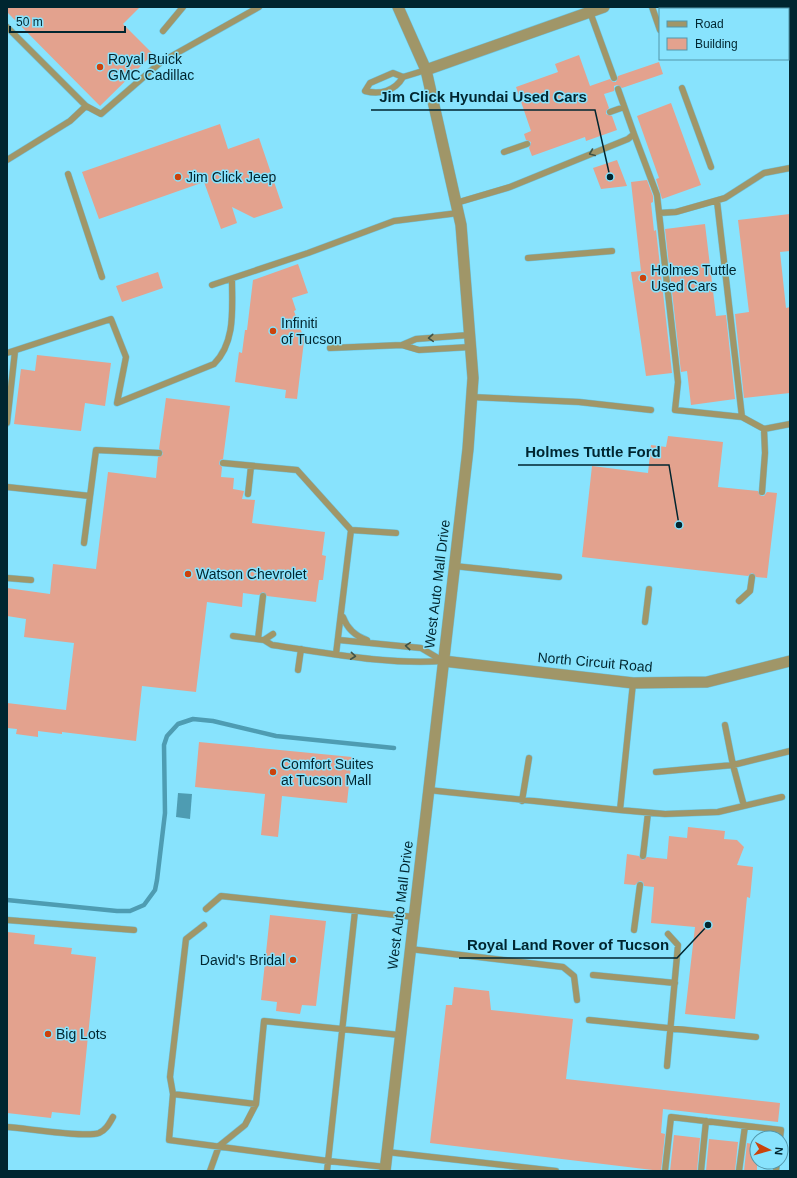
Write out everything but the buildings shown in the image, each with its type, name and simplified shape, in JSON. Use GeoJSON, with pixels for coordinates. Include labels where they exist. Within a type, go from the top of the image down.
{"type":"FeatureCollection","features":[{"type":"Feature","properties":{"kind":"street","name":"West Auto Mall Drive"},"geometry":{"type":"LineString","coordinates":[[385,1169],[468,449],[473,378],[461,225],[426,70],[398,7]]}},
{"type":"Feature","properties":{"kind":"street"},"geometry":{"type":"LineString","coordinates":[[426,70],[604,7]]}},
{"type":"Feature","properties":{"kind":"street","name":"North Circuit Road"},"geometry":{"type":"LineString","coordinates":[[443,661],[633,683],[707,682],[790,661]]}},
{"type":"Feature","properties":{"kind":"lane"},"geometry":{"type":"LineString","coordinates":[[163,31],[183,7]]}},
{"type":"Feature","properties":{"kind":"lane"},"geometry":{"type":"LineString","coordinates":[[7,27],[86,106],[101,114],[161,62],[259,7]]}},
{"type":"Feature","properties":{"kind":"lane"},"geometry":{"type":"LineString","coordinates":[[652,7],[659,27]]}},
{"type":"Feature","properties":{"kind":"lane"},"geometry":{"type":"LineString","coordinates":[[590,12],[614,78]]}},
{"type":"Feature","properties":{"kind":"lane"},"geometry":{"type":"LineString","coordinates":[[403,77],[398,86],[376,94],[365,91],[370,83],[393,73],[403,77],[426,70]]}},
{"type":"Feature","properties":{"kind":"lane"},"geometry":{"type":"LineString","coordinates":[[682,88],[712,167]]}},
{"type":"Feature","properties":{"kind":"lane"},"geometry":{"type":"LineString","coordinates":[[618,89],[657,195],[678,382],[675,410],[742,417],[764,429],[790,424]]}},
{"type":"Feature","properties":{"kind":"lane"},"geometry":{"type":"LineString","coordinates":[[7,160],[70,120],[86,106]]}},
{"type":"Feature","properties":{"kind":"lane"},"geometry":{"type":"LineString","coordinates":[[610,112],[624,107]]}},
{"type":"Feature","properties":{"kind":"lane"},"geometry":{"type":"LineString","coordinates":[[212,286],[308,254],[394,221],[457,208],[628,139],[634,134]]}},
{"type":"Feature","properties":{"kind":"lane"},"geometry":{"type":"LineString","coordinates":[[504,152],[527,144]]}},
{"type":"Feature","properties":{"kind":"lane"},"geometry":{"type":"LineString","coordinates":[[659,213],[676,212],[717,201],[725,198],[764,173],[790,168]]}},
{"type":"Feature","properties":{"kind":"lane"},"geometry":{"type":"LineString","coordinates":[[68,174],[102,277]]}},
{"type":"Feature","properties":{"kind":"lane"},"geometry":{"type":"LineString","coordinates":[[717,201],[742,417]]}},
{"type":"Feature","properties":{"kind":"lane"},"geometry":{"type":"LineString","coordinates":[[528,258],[612,251]]}},
{"type":"Feature","properties":{"kind":"lane"},"geometry":{"type":"LineString","coordinates":[[7,353],[111,319],[126,356],[117,403],[214,364],[221,358],[229,339],[231,324],[232,279]]}},
{"type":"Feature","properties":{"kind":"lane"},"geometry":{"type":"LineString","coordinates":[[402,345],[416,339],[470,335]]}},
{"type":"Feature","properties":{"kind":"lane"},"geometry":{"type":"LineString","coordinates":[[330,348],[402,345],[419,350],[470,347]]}},
{"type":"Feature","properties":{"kind":"lane"},"geometry":{"type":"LineString","coordinates":[[7,423],[10,372],[15,351]]}},
{"type":"Feature","properties":{"kind":"lane"},"geometry":{"type":"LineString","coordinates":[[471,397],[579,402],[651,410]]}},
{"type":"Feature","properties":{"kind":"lane"},"geometry":{"type":"LineString","coordinates":[[762,492],[765,453],[764,429]]}},
{"type":"Feature","properties":{"kind":"lane"},"geometry":{"type":"LineString","coordinates":[[84,543],[96,450],[159,454]]}},
{"type":"Feature","properties":{"kind":"lane"},"geometry":{"type":"LineString","coordinates":[[223,463],[297,470],[351,530],[396,533]]}},
{"type":"Feature","properties":{"kind":"lane"},"geometry":{"type":"LineString","coordinates":[[248,494],[251,466]]}},
{"type":"Feature","properties":{"kind":"lane"},"geometry":{"type":"LineString","coordinates":[[7,487],[90,496]]}},
{"type":"Feature","properties":{"kind":"lane"},"geometry":{"type":"LineString","coordinates":[[336,654],[342,616],[351,530]]}},
{"type":"Feature","properties":{"kind":"lane"},"geometry":{"type":"LineString","coordinates":[[454,566],[559,577]]}},
{"type":"Feature","properties":{"kind":"lane"},"geometry":{"type":"LineString","coordinates":[[739,601],[750,591],[752,576]]}},
{"type":"Feature","properties":{"kind":"lane"},"geometry":{"type":"LineString","coordinates":[[7,578],[31,580]]}},
{"type":"Feature","properties":{"kind":"lane"},"geometry":{"type":"LineString","coordinates":[[645,622],[649,589]]}},
{"type":"Feature","properties":{"kind":"lane"},"geometry":{"type":"LineString","coordinates":[[261,639],[263,596]]}},
{"type":"Feature","properties":{"kind":"lane"},"geometry":{"type":"LineString","coordinates":[[342,616],[346,626],[355,634],[362,639],[378,644]]}},
{"type":"Feature","properties":{"kind":"lane"},"geometry":{"type":"LineString","coordinates":[[261,639],[273,634]]}},
{"type":"Feature","properties":{"kind":"lane"},"geometry":{"type":"LineString","coordinates":[[233,636],[261,639],[272,645],[336,654],[421,662],[443,661]]}},
{"type":"Feature","properties":{"kind":"lane"},"geometry":{"type":"LineString","coordinates":[[339,640],[421,648],[443,661]]}},
{"type":"Feature","properties":{"kind":"lane"},"geometry":{"type":"LineString","coordinates":[[298,670],[301,649]]}},
{"type":"Feature","properties":{"kind":"lane"},"geometry":{"type":"LineString","coordinates":[[620,810],[633,683]]}},
{"type":"Feature","properties":{"kind":"lane"},"geometry":{"type":"LineString","coordinates":[[725,725],[733,765],[744,806]]}},
{"type":"Feature","properties":{"kind":"lane"},"geometry":{"type":"LineString","coordinates":[[656,772],[733,765],[790,751]]}},
{"type":"Feature","properties":{"kind":"lane"},"geometry":{"type":"LineString","coordinates":[[522,801],[528,758]]}},
{"type":"Feature","properties":{"kind":"lane"},"geometry":{"type":"LineString","coordinates":[[428,790],[522,801],[665,814],[718,812],[782,797]]}},
{"type":"Feature","properties":{"kind":"lane"},"geometry":{"type":"LineString","coordinates":[[643,856],[648,812]]}},
{"type":"Feature","properties":{"kind":"lane"},"geometry":{"type":"LineString","coordinates":[[634,930],[640,885]]}},
{"type":"Feature","properties":{"kind":"lane"},"geometry":{"type":"LineString","coordinates":[[206,909],[221,896],[414,917]]}},
{"type":"Feature","properties":{"kind":"lane"},"geometry":{"type":"LineString","coordinates":[[327,1171],[355,911]]}},
{"type":"Feature","properties":{"kind":"lane"},"geometry":{"type":"LineString","coordinates":[[7,920],[134,930]]}},
{"type":"Feature","properties":{"kind":"lane"},"geometry":{"type":"LineString","coordinates":[[204,925],[186,939],[170,1077],[173,1094],[169,1140],[385,1169]]}},
{"type":"Feature","properties":{"kind":"lane"},"geometry":{"type":"LineString","coordinates":[[666,1066],[678,945],[668,934]]}},
{"type":"Feature","properties":{"kind":"lane"},"geometry":{"type":"LineString","coordinates":[[410,949],[563,967],[574,976],[577,1000]]}},
{"type":"Feature","properties":{"kind":"lane"},"geometry":{"type":"LineString","coordinates":[[593,975],[674,983]]}},
{"type":"Feature","properties":{"kind":"lane"},"geometry":{"type":"LineString","coordinates":[[589,1020],[756,1037]]}},
{"type":"Feature","properties":{"kind":"lane"},"geometry":{"type":"LineString","coordinates":[[210,1171],[219,1146],[244,1125],[256,1104],[264,1022],[400,1035]]}},
{"type":"Feature","properties":{"kind":"lane"},"geometry":{"type":"LineString","coordinates":[[173,1094],[256,1104]]}},
{"type":"Feature","properties":{"kind":"lane"},"geometry":{"type":"LineString","coordinates":[[7,1126],[62,1133],[98,1133],[106,1128],[113,1117]]}},
{"type":"Feature","properties":{"kind":"lane"},"geometry":{"type":"LineString","coordinates":[[665,1171],[672,1117],[781,1130]]}},
{"type":"Feature","properties":{"kind":"lane"},"geometry":{"type":"LineString","coordinates":[[701,1171],[706,1121]]}},
{"type":"Feature","properties":{"kind":"lane"},"geometry":{"type":"LineString","coordinates":[[739,1171],[745,1126]]}},
{"type":"Feature","properties":{"kind":"lane"},"geometry":{"type":"LineString","coordinates":[[387,1152],[556,1171]]}},
{"type":"Feature","properties":{"kind":"water"},"geometry":{"type":"Polygon","coordinates":[[[178,793],[192,794],[190,819],[176,817],[178,793]]]}},
{"type":"Feature","properties":{"kind":"waterway"},"geometry":{"type":"LineString","coordinates":[[7,900],[117,911],[130,911],[144,905],[155,890],[157,880],[165,813],[164,745],[167,736],[178,724],[193,719],[213,721],[276,736],[394,748]]}},
{"type":"Feature","properties":{"kind":"place","name":"Royal Buick GMC Cadillac"},"geometry":{"type":"Point","coordinates":[100,67]}},
{"type":"Feature","properties":{"kind":"place","name":"Jim Click Jeep"},"geometry":{"type":"Point","coordinates":[178,177]}},
{"type":"Feature","properties":{"kind":"place","name":"Jim Click Hyundai Used Cars"},"geometry":{"type":"Point","coordinates":[610,177]}},
{"type":"Feature","properties":{"kind":"place","name":"Holmes Tuttle Used Cars"},"geometry":{"type":"Point","coordinates":[643,278]}},
{"type":"Feature","properties":{"kind":"place","name":"Infiniti of Tucson"},"geometry":{"type":"Point","coordinates":[273,331]}},
{"type":"Feature","properties":{"kind":"place","name":"Holmes Tuttle Ford"},"geometry":{"type":"Point","coordinates":[679,525]}},
{"type":"Feature","properties":{"kind":"place","name":"Watson Chevrolet"},"geometry":{"type":"Point","coordinates":[188,574]}},
{"type":"Feature","properties":{"kind":"place","name":"Comfort Suites at Tucson Mall"},"geometry":{"type":"Point","coordinates":[273,772]}},
{"type":"Feature","properties":{"kind":"place","name":"Royal Land Rover of Tucson"},"geometry":{"type":"Point","coordinates":[708,925]}},
{"type":"Feature","properties":{"kind":"place","name":"David's Bridal"},"geometry":{"type":"Point","coordinates":[293,960]}},
{"type":"Feature","properties":{"kind":"place","name":"Big Lots"},"geometry":{"type":"Point","coordinates":[48,1034]}}]}
